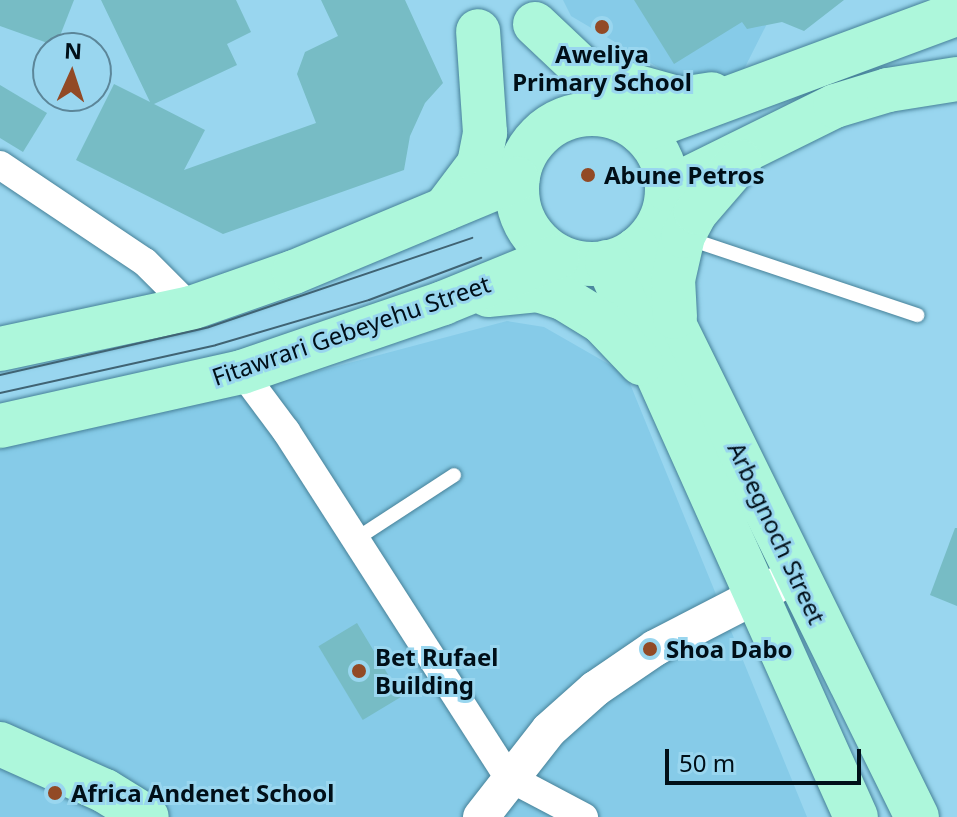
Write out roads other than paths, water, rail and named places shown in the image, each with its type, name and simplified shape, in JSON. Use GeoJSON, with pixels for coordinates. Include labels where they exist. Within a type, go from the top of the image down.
{"type":"FeatureCollection","features":[{"type":"Feature","properties":{"kind":"main road"},"geometry":{"type":"LineString","coordinates":[[529,12],[587,73],[646,92],[681,99],[758,85]]}},
{"type":"Feature","properties":{"kind":"main road"},"geometry":{"type":"LineString","coordinates":[[529,12],[574,116]]}},
{"type":"Feature","properties":{"kind":"main road"},"geometry":{"type":"LineString","coordinates":[[640,131],[957,14]]}},
{"type":"Feature","properties":{"kind":"main road"},"geometry":{"type":"LineString","coordinates":[[0,349],[191,308],[294,272],[445,209],[524,162],[543,132],[574,116],[598,114],[640,131],[664,167],[667,189],[654,232],[622,256],[582,263],[558,256],[525,224],[524,162],[471,15]]}},
{"type":"Feature","properties":{"kind":"main road"},"geometry":{"type":"LineString","coordinates":[[445,209],[479,164],[482,148],[485,98],[471,15]]}},
{"type":"Feature","properties":{"kind":"main road"},"geometry":{"type":"LineString","coordinates":[[667,189],[835,106],[888,90],[957,79]]}},
{"type":"Feature","properties":{"kind":"main road"},"geometry":{"type":"LineString","coordinates":[[675,317],[673,280],[683,236],[748,147]]}},
{"type":"Feature","properties":{"kind":"main road","name":"Fitawrari Gebeyehu Street"},"geometry":{"type":"LineString","coordinates":[[0,426],[242,372],[427,308],[558,256]]}},
{"type":"Feature","properties":{"kind":"main road","name":"Arbegnoch Street"},"geometry":{"type":"LineString","coordinates":[[622,256],[675,317],[917,817]]}},
{"type":"Feature","properties":{"kind":"main road","name":"Arbegnoch Street"},"geometry":{"type":"LineString","coordinates":[[622,256],[674,406],[753,596],[856,817]]}},
{"type":"Feature","properties":{"kind":"main road"},"geometry":{"type":"LineString","coordinates":[[427,308],[502,292],[538,290],[563,298],[602,322],[674,406]]}},
{"type":"Feature","properties":{"kind":"main road"},"geometry":{"type":"LineString","coordinates":[[0,744],[105,791],[147,817]]}},
{"type":"Feature","properties":{"kind":"street"},"geometry":{"type":"LineString","coordinates":[[0,165],[145,262],[191,308]]}},
{"type":"Feature","properties":{"kind":"street"},"geometry":{"type":"LineString","coordinates":[[242,372],[356,539],[508,777],[584,817]]}},
{"type":"Feature","properties":{"kind":"street"},"geometry":{"type":"LineString","coordinates":[[481,817],[508,777],[572,708],[620,670],[753,596],[798,575]]}},
{"type":"Feature","properties":{"kind":"lane"},"geometry":{"type":"LineString","coordinates":[[683,236],[917,315]]}},
{"type":"Feature","properties":{"kind":"lane"},"geometry":{"type":"LineString","coordinates":[[356,539],[454,475]]}},
{"type":"Feature","properties":{"kind":"tram line"},"geometry":{"type":"LineString","coordinates":[[0,375],[209,327],[472,238]]}},
{"type":"Feature","properties":{"kind":"tram line"},"geometry":{"type":"LineString","coordinates":[[0,393],[216,345],[369,300],[481,258]]}},
{"type":"Feature","properties":{"kind":"place","name":"Aweliya Primary School"},"geometry":{"type":"Point","coordinates":[602,27]}},
{"type":"Feature","properties":{"kind":"place","name":"Abune Petros"},"geometry":{"type":"Point","coordinates":[588,175]}},
{"type":"Feature","properties":{"kind":"place","name":"Shoa Dabo"},"geometry":{"type":"Point","coordinates":[650,649]}},
{"type":"Feature","properties":{"kind":"place","name":"Bet Rufael Building"},"geometry":{"type":"Point","coordinates":[359,671]}},
{"type":"Feature","properties":{"kind":"place","name":"Africa Andenet School"},"geometry":{"type":"Point","coordinates":[55,793]}}]}
